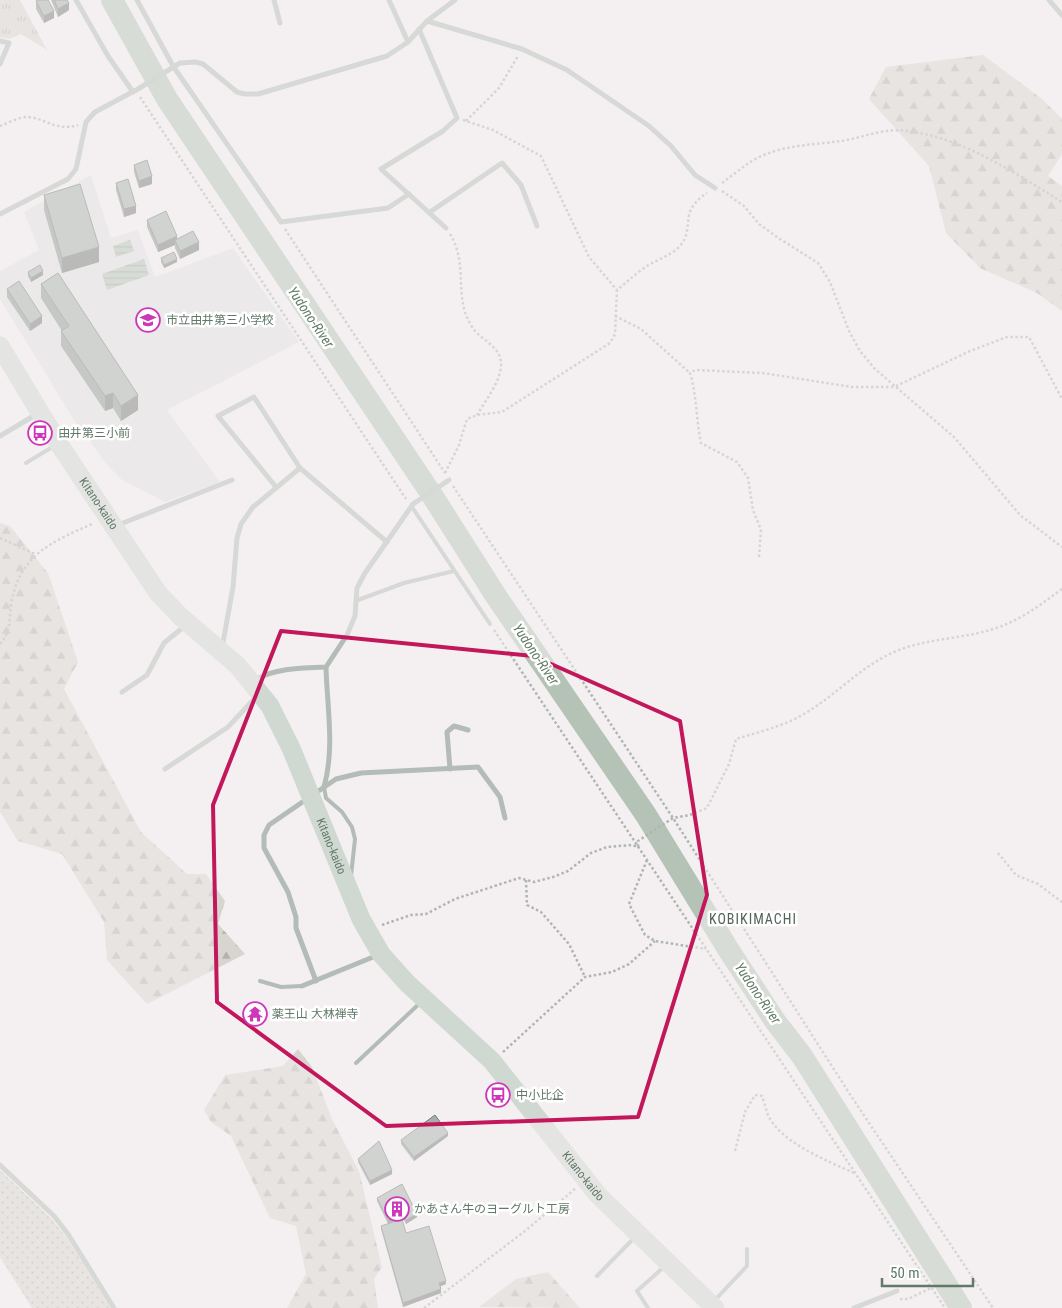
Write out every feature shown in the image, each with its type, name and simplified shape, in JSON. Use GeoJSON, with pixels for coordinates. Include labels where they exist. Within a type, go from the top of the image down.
{"type":"FeatureCollection","features":[{"type":"Feature","properties":{"kind":"main road","name":"Kitano-kaido"},"geometry":{"type":"LineString","coordinates":[[0,346],[58,444],[158,593],[188,624],[222,651],[256,687],[318,792],[346,884],[366,930],[381,954],[401,977],[492,1061],[583,1177],[713,1306]]}},
{"type":"Feature","properties":{"kind":"street"},"geometry":{"type":"LineString","coordinates":[[76,0],[108,56],[135,90]]}},
{"type":"Feature","properties":{"kind":"street"},"geometry":{"type":"LineString","coordinates":[[137,0],[172,67],[281,222],[388,208],[409,194]]}},
{"type":"Feature","properties":{"kind":"street"},"geometry":{"type":"LineString","coordinates":[[274,0],[280,23]]}},
{"type":"Feature","properties":{"kind":"street"},"geometry":{"type":"LineString","coordinates":[[389,0],[408,42]]}},
{"type":"Feature","properties":{"kind":"street"},"geometry":{"type":"LineString","coordinates":[[0,214],[68,179],[76,169],[86,122],[95,112],[172,67],[187,62],[203,64],[237,92],[258,94],[379,59],[408,42],[427,21],[455,0]]}},
{"type":"Feature","properties":{"kind":"street"},"geometry":{"type":"LineString","coordinates":[[1049,0],[1062,15]]}},
{"type":"Feature","properties":{"kind":"street"},"geometry":{"type":"LineString","coordinates":[[427,21],[522,50],[567,70],[619,104],[671,146],[695,175],[715,188]]}},
{"type":"Feature","properties":{"kind":"street"},"geometry":{"type":"LineString","coordinates":[[420,29],[457,118],[443,131],[381,169],[446,228]]}},
{"type":"Feature","properties":{"kind":"street"},"geometry":{"type":"LineString","coordinates":[[0,41],[9,43],[0,64]]}},
{"type":"Feature","properties":{"kind":"street"},"geometry":{"type":"LineString","coordinates":[[430,212],[502,163],[521,185],[537,226]]}},
{"type":"Feature","properties":{"kind":"street"},"geometry":{"type":"LineString","coordinates":[[276,487],[218,416],[254,397],[300,468],[387,542]]}},
{"type":"Feature","properties":{"kind":"street"},"geometry":{"type":"LineString","coordinates":[[0,436],[40,412]]}},
{"type":"Feature","properties":{"kind":"street"},"geometry":{"type":"LineString","coordinates":[[222,651],[233,588],[239,530],[253,507],[300,468]]}},
{"type":"Feature","properties":{"kind":"street"},"geometry":{"type":"LineString","coordinates":[[110,522],[232,480]]}},
{"type":"Feature","properties":{"kind":"street"},"geometry":{"type":"LineString","coordinates":[[318,792],[329,768],[330,749],[326,667],[347,635],[355,616],[358,600],[357,588],[365,573],[412,505],[448,481]]}},
{"type":"Feature","properties":{"kind":"street"},"geometry":{"type":"LineString","coordinates":[[122,692],[147,675],[164,643],[188,624]]}},
{"type":"Feature","properties":{"kind":"street"},"geometry":{"type":"LineString","coordinates":[[165,769],[228,727],[264,674],[299,668],[326,667]]}},
{"type":"Feature","properties":{"kind":"street"},"geometry":{"type":"LineString","coordinates":[[450,769],[447,732],[454,726],[468,730]]}},
{"type":"Feature","properties":{"kind":"street"},"geometry":{"type":"LineString","coordinates":[[316,981],[296,928],[296,917],[288,892],[264,848],[263,841],[269,825],[336,779],[361,773],[478,767],[500,797],[505,818]]}},
{"type":"Feature","properties":{"kind":"street"},"geometry":{"type":"LineString","coordinates":[[302,986],[381,954]]}},
{"type":"Feature","properties":{"kind":"street"},"geometry":{"type":"LineString","coordinates":[[0,1164],[54,1216],[68,1234],[114,1308]]}},
{"type":"Feature","properties":{"kind":"street"},"geometry":{"type":"LineString","coordinates":[[854,1308],[895,1292]]}},
{"type":"Feature","properties":{"kind":"lane"},"geometry":{"type":"LineString","coordinates":[[26,463],[58,444]]}},
{"type":"Feature","properties":{"kind":"lane"},"geometry":{"type":"LineString","coordinates":[[412,505],[490,624]]}},
{"type":"Feature","properties":{"kind":"lane"},"geometry":{"type":"LineString","coordinates":[[358,600],[404,583],[454,570]]}},
{"type":"Feature","properties":{"kind":"lane"},"geometry":{"type":"LineString","coordinates":[[318,792],[342,812],[352,827],[355,839],[353,871],[346,884]]}},
{"type":"Feature","properties":{"kind":"lane"},"geometry":{"type":"LineString","coordinates":[[260,981],[281,987],[302,986]]}},
{"type":"Feature","properties":{"kind":"lane"},"geometry":{"type":"LineString","coordinates":[[356,1063],[424,999]]}},
{"type":"Feature","properties":{"kind":"lane"},"geometry":{"type":"LineString","coordinates":[[597,1276],[638,1233]]}},
{"type":"Feature","properties":{"kind":"lane"},"geometry":{"type":"LineString","coordinates":[[713,1306],[747,1266],[747,1249]]}},
{"type":"Feature","properties":{"kind":"lane"},"geometry":{"type":"LineString","coordinates":[[648,1308],[637,1291],[669,1263]]}},
{"type":"Feature","properties":{"kind":"path"},"geometry":{"type":"LineString","coordinates":[[466,121],[499,88],[522,50]]}},
{"type":"Feature","properties":{"kind":"path"},"geometry":{"type":"LineString","coordinates":[[135,90],[412,505]]}},
{"type":"Feature","properties":{"kind":"path"},"geometry":{"type":"LineString","coordinates":[[0,126],[26,117],[64,128],[86,122]]}},
{"type":"Feature","properties":{"kind":"path"},"geometry":{"type":"LineString","coordinates":[[445,473],[459,446],[467,419],[477,415],[491,415],[502,412],[572,366],[604,349],[615,334],[617,290],[589,257],[542,156],[493,130],[457,118]]}},
{"type":"Feature","properties":{"kind":"path"},"geometry":{"type":"LineString","coordinates":[[617,290],[644,268],[680,246],[685,235],[690,209],[695,201],[753,160],[770,153],[794,147],[860,138],[879,132],[907,130],[948,141],[1010,169],[1062,202]]}},
{"type":"Feature","properties":{"kind":"path"},"geometry":{"type":"LineString","coordinates":[[715,188],[730,195],[744,206],[760,224],[818,263],[830,282],[849,330],[860,351],[894,387],[926,411],[954,437],[1020,515],[1062,547]]}},
{"type":"Feature","properties":{"kind":"path"},"geometry":{"type":"LineString","coordinates":[[281,222],[434,459],[445,473],[448,481],[673,818],[853,1100],[993,1308]]}},
{"type":"Feature","properties":{"kind":"path"},"geometry":{"type":"LineString","coordinates":[[446,228],[456,244],[461,258],[463,306],[472,328],[490,342],[498,354],[501,366],[496,382],[477,415]]}},
{"type":"Feature","properties":{"kind":"path"},"geometry":{"type":"LineString","coordinates":[[615,316],[641,329],[690,373],[696,394],[696,419],[701,443],[737,462],[748,478],[753,510],[761,530],[759,557]]}},
{"type":"Feature","properties":{"kind":"path"},"geometry":{"type":"LineString","coordinates":[[690,373],[695,370],[763,373],[852,388],[894,387],[970,351],[1008,337],[1029,337],[1062,399]]}},
{"type":"Feature","properties":{"kind":"path"},"geometry":{"type":"LineString","coordinates":[[0,644],[8,633],[16,585],[34,554],[51,542],[110,522]]}},
{"type":"Feature","properties":{"kind":"path"},"geometry":{"type":"LineString","coordinates":[[0,538],[34,554]]}},
{"type":"Feature","properties":{"kind":"path"},"geometry":{"type":"LineString","coordinates":[[638,847],[638,841],[668,820],[690,815],[707,808],[729,764],[736,739],[786,723],[805,714],[856,678],[873,662],[896,651],[990,630],[1024,617],[1062,589]]}},
{"type":"Feature","properties":{"kind":"path"},"geometry":{"type":"LineString","coordinates":[[490,624],[945,1308]]}},
{"type":"Feature","properties":{"kind":"path"},"geometry":{"type":"LineString","coordinates":[[366,930],[411,915],[426,914],[455,899],[519,878],[534,882],[553,877],[568,871],[591,852],[608,847],[632,845],[638,847]]}},
{"type":"Feature","properties":{"kind":"path"},"geometry":{"type":"LineString","coordinates":[[998,853],[1016,874],[1038,884],[1062,902]]}},
{"type":"Feature","properties":{"kind":"path"},"geometry":{"type":"LineString","coordinates":[[647,860],[629,904],[646,935],[656,941],[706,949]]}},
{"type":"Feature","properties":{"kind":"path"},"geometry":{"type":"LineString","coordinates":[[526,880],[527,905],[540,912],[569,944],[585,977]]}},
{"type":"Feature","properties":{"kind":"path"},"geometry":{"type":"LineString","coordinates":[[492,1061],[585,977],[612,972],[629,964],[656,941]]}},
{"type":"Feature","properties":{"kind":"path"},"geometry":{"type":"LineString","coordinates":[[735,1151],[745,1112],[755,1095],[762,1096],[769,1116],[782,1132],[802,1148],[856,1174]]}},
{"type":"Feature","properties":{"kind":"path"},"geometry":{"type":"LineString","coordinates":[[424,1308],[525,1231],[578,1186],[583,1177]]}},
{"type":"Feature","properties":{"kind":"path"},"geometry":{"type":"LineString","coordinates":[[895,1292],[901,1299],[908,1300],[931,1288]]}},
{"type":"Feature","properties":{"kind":"highlighted area"},"geometry":{"type":"Polygon","coordinates":[[[281,631],[533,656],[680,721],[707,895],[638,1117],[386,1126],[217,1002],[213,805],[281,631]]]}},
{"type":"Feature","properties":{"kind":"shaded area","name":"市立由井第三小学校"},"geometry":{"type":"Polygon","coordinates":[[[91,175],[111,238],[138,230],[155,277],[233,248],[299,342],[167,410],[220,482],[165,502],[123,481],[107,465],[72,417],[0,299],[0,271],[39,250],[24,212],[91,175]]]}},
{"type":"Feature","properties":{"kind":"shaded area"},"geometry":{"type":"Polygon","coordinates":[[[130,240],[134,251],[116,257],[113,246],[130,240]]]}},
{"type":"Feature","properties":{"kind":"shaded area"},"geometry":{"type":"Polygon","coordinates":[[[144,259],[149,275],[107,290],[102,274],[144,259]]]}},
{"type":"Feature","properties":{"kind":"green space"},"geometry":{"type":"Polygon","coordinates":[[[0,0],[20,0],[47,50],[21,34],[9,39],[0,37],[0,0]]]}},
{"type":"Feature","properties":{"kind":"green space"},"geometry":{"type":"Polygon","coordinates":[[[983,55],[1042,99],[1062,119],[1062,154],[1048,176],[1062,186],[1062,311],[1037,293],[980,268],[946,233],[929,166],[869,99],[886,67],[983,55]]]}},
{"type":"Feature","properties":{"kind":"green space"},"geometry":{"type":"Polygon","coordinates":[[[0,523],[10,526],[48,573],[78,662],[64,689],[141,832],[187,874],[206,874],[225,901],[218,924],[245,954],[147,1004],[107,960],[104,922],[62,854],[18,841],[0,812],[0,523]]]}},
{"type":"Feature","properties":{"kind":"green space"},"geometry":{"type":"Polygon","coordinates":[[[298,1049],[312,1067],[332,1119],[359,1171],[382,1267],[374,1279],[378,1308],[287,1308],[306,1274],[296,1226],[270,1218],[231,1136],[211,1122],[204,1110],[225,1075],[283,1066],[298,1049]]]}},
{"type":"Feature","properties":{"kind":"green space"},"geometry":{"type":"Polygon","coordinates":[[[0,1170],[51,1218],[67,1238],[111,1308],[32,1308],[0,1257],[0,1170]]]}},
{"type":"Feature","properties":{"kind":"green space"},"geometry":{"type":"Polygon","coordinates":[[[548,1272],[580,1308],[479,1307],[516,1279],[548,1272]]]}},
{"type":"Feature","properties":{"kind":"building"},"geometry":{"type":"Polygon","coordinates":[[[48,0],[54,11],[44,16],[36,1],[48,0]]]}},
{"type":"Feature","properties":{"kind":"building"},"geometry":{"type":"Polygon","coordinates":[[[54,0],[67,0],[69,3],[58,9],[54,0]]]}},
{"type":"Feature","properties":{"kind":"building"},"geometry":{"type":"Polygon","coordinates":[[[147,160],[152,176],[139,181],[134,165],[147,160]]]}},
{"type":"Feature","properties":{"kind":"building"},"geometry":{"type":"Polygon","coordinates":[[[128,179],[136,206],[124,209],[116,183],[128,179]]]}},
{"type":"Feature","properties":{"kind":"building"},"geometry":{"type":"Polygon","coordinates":[[[80,184],[99,247],[62,258],[44,195],[80,184]]]}},
{"type":"Feature","properties":{"kind":"building"},"geometry":{"type":"Polygon","coordinates":[[[166,211],[177,236],[158,245],[147,220],[166,211]]]}},
{"type":"Feature","properties":{"kind":"building"},"geometry":{"type":"Polygon","coordinates":[[[193,231],[199,242],[180,251],[175,240],[193,231]]]}},
{"type":"Feature","properties":{"kind":"building"},"geometry":{"type":"Polygon","coordinates":[[[174,252],[177,259],[164,265],[161,258],[174,252]]]}},
{"type":"Feature","properties":{"kind":"building"},"geometry":{"type":"Polygon","coordinates":[[[40,265],[43,271],[31,278],[28,272],[40,265]]]}},
{"type":"Feature","properties":{"kind":"building"},"geometry":{"type":"Polygon","coordinates":[[[58,273],[138,395],[121,406],[113,393],[105,396],[61,331],[69,326],[41,284],[58,273]]]}},
{"type":"Feature","properties":{"kind":"building"},"geometry":{"type":"Polygon","coordinates":[[[19,281],[42,316],[30,324],[7,289],[19,281]]]}},
{"type":"Feature","properties":{"kind":"building"},"geometry":{"type":"Polygon","coordinates":[[[435,1115],[448,1133],[414,1157],[401,1140],[435,1115]]]}},
{"type":"Feature","properties":{"kind":"building"},"geometry":{"type":"Polygon","coordinates":[[[379,1141],[392,1170],[370,1181],[358,1159],[379,1141]]]}},
{"type":"Feature","properties":{"kind":"building","name":"かあさん牛のヨーグルト工房"},"geometry":{"type":"Polygon","coordinates":[[[402,1184],[417,1214],[406,1220],[402,1213],[388,1220],[377,1198],[402,1184]]]}},
{"type":"Feature","properties":{"kind":"building"},"geometry":{"type":"Polygon","coordinates":[[[402,1219],[406,1233],[429,1226],[446,1281],[439,1283],[441,1289],[403,1303],[381,1226],[402,1219]]]}},
{"type":"Feature","properties":{"kind":"waterway","name":"Yudono-River"},"geometry":{"type":"LineString","coordinates":[[112,0],[167,99],[430,492],[496,596],[646,815],[728,949],[775,1021],[802,1056],[961,1308]]}},
{"type":"Feature","properties":{"kind":"place","name":"市立由井第三小学校"},"geometry":{"type":"Point","coordinates":[148,320]}},
{"type":"Feature","properties":{"kind":"place","name":"由井第三小前"},"geometry":{"type":"Point","coordinates":[40,433]}},
{"type":"Feature","properties":{"kind":"place","name":"薬王山 大林禅寺"},"geometry":{"type":"Point","coordinates":[255,1014]}},
{"type":"Feature","properties":{"kind":"place","name":"中小比企"},"geometry":{"type":"Point","coordinates":[498,1095]}},
{"type":"Feature","properties":{"kind":"place","name":"かあさん牛のヨーグルト工房"},"geometry":{"type":"Point","coordinates":[397,1209]}},
{"type":"Feature","properties":{"kind":"district","name":"KOBIKIMACHI"},"geometry":{"type":"Point","coordinates":[753,919]}}]}
